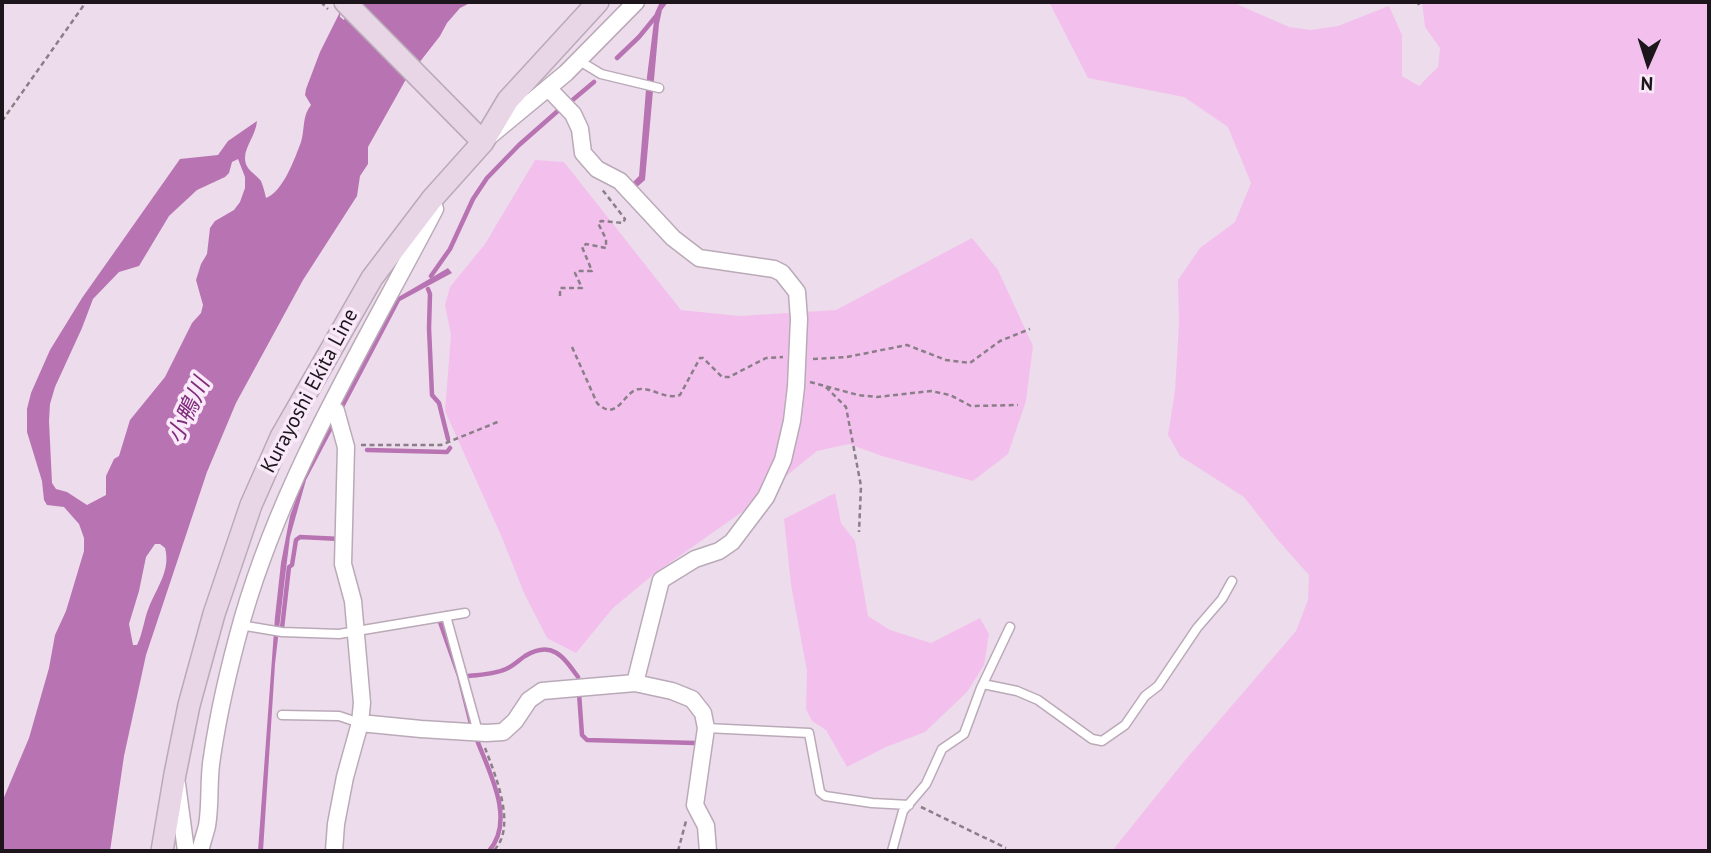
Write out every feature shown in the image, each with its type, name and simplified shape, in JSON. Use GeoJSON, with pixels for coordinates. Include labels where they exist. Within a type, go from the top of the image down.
{"type":"FeatureCollection","features":[{"type":"Feature","properties":{"kind":"main road"},"geometry":{"type":"LineString","coordinates":[[345,2],[483,142]]}},
{"type":"Feature","properties":{"kind":"main road","name":"Kurayoshi Ekita Line"},"geometry":{"type":"LineString","coordinates":[[162,851],[174,774],[189,705],[214,614],[251,505],[276,448],[372,278],[432,199],[483,142],[508,100],[598,2]]}},
{"type":"Feature","properties":{"kind":"street"},"geometry":{"type":"LineString","coordinates":[[483,142],[548,88],[636,2]]}},
{"type":"Feature","properties":{"kind":"street"},"geometry":{"type":"LineString","coordinates":[[548,88],[573,114],[580,129],[583,153],[602,172],[620,181],[673,238],[699,258],[761,266],[782,273],[797,292],[797,378],[792,421],[783,460],[772,486],[732,542],[719,551],[695,559],[661,580],[635,683]]}},
{"type":"Feature","properties":{"kind":"street"},"geometry":{"type":"LineString","coordinates":[[200,851],[207,824],[211,760],[222,697],[244,615],[289,491],[330,407],[435,209],[432,199]]}},
{"type":"Feature","properties":{"kind":"street"},"geometry":{"type":"LineString","coordinates":[[330,407],[336,411],[346,446],[343,564],[354,601],[362,703],[360,723],[345,777],[336,824],[334,851]]}},
{"type":"Feature","properties":{"kind":"street"},"geometry":{"type":"LineString","coordinates":[[360,723],[503,732],[515,721],[529,700],[542,691],[635,683],[673,691],[692,699],[703,713],[706,728],[695,805],[706,825],[709,851]]}},
{"type":"Feature","properties":{"kind":"street"},"geometry":{"type":"LineString","coordinates":[[174,774],[186,851]]}},
{"type":"Feature","properties":{"kind":"lane"},"geometry":{"type":"LineString","coordinates":[[578,60],[601,74],[659,88]]}},
{"type":"Feature","properties":{"kind":"lane"},"geometry":{"type":"LineString","coordinates":[[983,684],[1017,691],[1038,700],[1092,739],[1102,741],[1125,725],[1145,696],[1158,685],[1197,628],[1222,599],[1232,581]]}},
{"type":"Feature","properties":{"kind":"lane"},"geometry":{"type":"LineString","coordinates":[[246,626],[309,634],[339,634],[465,613]]}},
{"type":"Feature","properties":{"kind":"lane"},"geometry":{"type":"LineString","coordinates":[[446,616],[478,732]]}},
{"type":"Feature","properties":{"kind":"lane"},"geometry":{"type":"LineString","coordinates":[[892,851],[903,811],[926,784],[942,749],[964,734],[983,684],[1010,628]]}},
{"type":"Feature","properties":{"kind":"lane"},"geometry":{"type":"LineString","coordinates":[[282,715],[339,716],[360,723]]}},
{"type":"Feature","properties":{"kind":"lane"},"geometry":{"type":"LineString","coordinates":[[706,728],[809,733],[820,792],[825,796],[872,803],[910,804]]}},
{"type":"Feature","properties":{"kind":"path"},"geometry":{"type":"LineString","coordinates":[[2,121],[86,2]]}},
{"type":"Feature","properties":{"kind":"path"},"geometry":{"type":"LineString","coordinates":[[559,296],[560,288],[582,288],[575,273],[577,271],[592,271],[582,247],[591,244],[606,247],[606,239],[598,223],[625,222],[600,187],[602,172]]}},
{"type":"Feature","properties":{"kind":"path"},"geometry":{"type":"LineString","coordinates":[[572,347],[597,403],[603,409],[609,410],[617,408],[640,388],[660,395],[680,395],[700,358],[718,375],[729,377],[766,358],[847,358],[907,345],[946,360],[970,362],[1000,341],[1030,329]]}},
{"type":"Feature","properties":{"kind":"path"},"geometry":{"type":"LineString","coordinates":[[797,378],[858,395],[877,397],[931,391],[950,395],[971,406],[1018,405]]}},
{"type":"Feature","properties":{"kind":"path"},"geometry":{"type":"LineString","coordinates":[[824,385],[846,407],[861,486],[859,532]]}},
{"type":"Feature","properties":{"kind":"path"},"geometry":{"type":"LineString","coordinates":[[346,446],[441,445],[500,421]]}},
{"type":"Feature","properties":{"kind":"path"},"geometry":{"type":"LineString","coordinates":[[478,732],[504,805],[498,847],[493,851]]}},
{"type":"Feature","properties":{"kind":"path"},"geometry":{"type":"LineString","coordinates":[[678,851],[695,796]]}},
{"type":"Feature","properties":{"kind":"path"},"geometry":{"type":"LineString","coordinates":[[910,804],[1006,848]]}},
{"type":"Feature","properties":{"kind":"shaded area"},"geometry":{"type":"Polygon","coordinates":[[[1049,2],[1232,2],[1289,27],[1311,30],[1338,26],[1389,6],[1402,35],[1402,76],[1419,86],[1438,67],[1440,48],[1425,27],[1422,2],[1709,2],[1709,851],[1112,851],[1186,759],[1296,631],[1308,600],[1309,575],[1244,497],[1180,456],[1168,435],[1175,391],[1179,323],[1178,280],[1200,248],[1235,222],[1251,183],[1228,127],[1184,97],[1088,78],[1049,2]]]}},
{"type":"Feature","properties":{"kind":"shaded area"},"geometry":{"type":"Polygon","coordinates":[[[535,160],[564,162],[681,310],[739,316],[836,310],[972,238],[998,270],[1033,346],[1026,401],[1008,454],[973,481],[849,444],[817,451],[742,512],[654,574],[613,608],[576,653],[547,638],[524,593],[445,411],[451,335],[445,305],[450,287],[485,244],[535,160]]]}},
{"type":"Feature","properties":{"kind":"shaded area"},"geometry":{"type":"Polygon","coordinates":[[[835,493],[841,523],[855,541],[868,616],[890,630],[931,643],[980,618],[989,634],[984,665],[967,692],[925,732],[886,747],[847,767],[826,730],[812,721],[806,709],[807,671],[791,585],[784,519],[835,493]]]}},
{"type":"Feature","properties":{"kind":"water","name":"小鴨川"},"geometry":{"type":"Polygon","coordinates":[[[339,2],[340,17],[344,20],[351,2],[472,2],[460,8],[447,23],[405,81],[368,147],[368,164],[360,176],[357,196],[303,280],[236,403],[207,472],[146,655],[124,756],[110,851],[2,851],[2,802],[29,738],[49,668],[55,635],[66,611],[84,551],[84,538],[79,524],[64,507],[47,505],[44,500],[42,481],[27,432],[27,409],[31,393],[50,350],[82,298],[180,159],[218,155],[228,141],[257,121],[245,154],[245,162],[261,181],[266,198],[278,189],[288,174],[301,142],[305,118],[311,105],[305,95],[306,89],[339,14],[339,2]],[[238,159],[232,162],[225,177],[197,190],[169,216],[139,266],[119,272],[93,299],[55,387],[49,421],[52,483],[56,489],[67,492],[87,505],[106,495],[106,476],[114,459],[119,456],[130,420],[165,377],[192,323],[201,313],[203,305],[196,280],[207,254],[210,228],[215,221],[234,210],[245,188],[245,177],[238,159]],[[155,544],[146,557],[129,624],[133,645],[137,645],[147,612],[165,571],[165,548],[155,544]]]}},
{"type":"Feature","properties":{"kind":"water"},"geometry":{"type":"Polygon","coordinates":[[[660,2],[668,2],[662,10],[659,24],[645,180],[637,187],[633,182],[639,176],[647,77],[655,13],[660,2]]]}},
{"type":"Feature","properties":{"kind":"water"},"geometry":{"type":"Polygon","coordinates":[[[448,268],[452,273],[400,301],[306,480],[290,537],[275,664],[263,851],[258,851],[275,617],[290,516],[305,474],[395,299],[448,268]]]}},
{"type":"Feature","properties":{"kind":"waterway"},"geometry":{"type":"LineString","coordinates":[[617,58],[657,15]]}},
{"type":"Feature","properties":{"kind":"waterway"},"geometry":{"type":"LineString","coordinates":[[569,103],[594,82]]}},
{"type":"Feature","properties":{"kind":"waterway"},"geometry":{"type":"LineString","coordinates":[[431,276],[450,249],[473,199],[487,178],[560,109]]}},
{"type":"Feature","properties":{"kind":"waterway"},"geometry":{"type":"LineString","coordinates":[[428,289],[432,395],[439,403],[448,439]]}},
{"type":"Feature","properties":{"kind":"waterway"},"geometry":{"type":"LineString","coordinates":[[367,450],[447,452],[450,448]]}},
{"type":"Feature","properties":{"kind":"waterway"},"geometry":{"type":"LineString","coordinates":[[282,628],[289,567],[292,565],[296,540],[300,537],[340,539]]}},
{"type":"Feature","properties":{"kind":"waterway"},"geometry":{"type":"LineString","coordinates":[[440,622],[459,676],[471,724]]}},
{"type":"Feature","properties":{"kind":"waterway"},"geometry":{"type":"LineString","coordinates":[[468,676],[502,671],[534,651],[550,650],[562,657],[578,677]]}},
{"type":"Feature","properties":{"kind":"waterway"},"geometry":{"type":"LineString","coordinates":[[579,693],[582,735],[587,740],[695,743],[697,747]]}},
{"type":"Feature","properties":{"kind":"waterway"},"geometry":{"type":"LineString","coordinates":[[477,740],[498,796],[500,811],[497,839],[489,851]]}}]}
